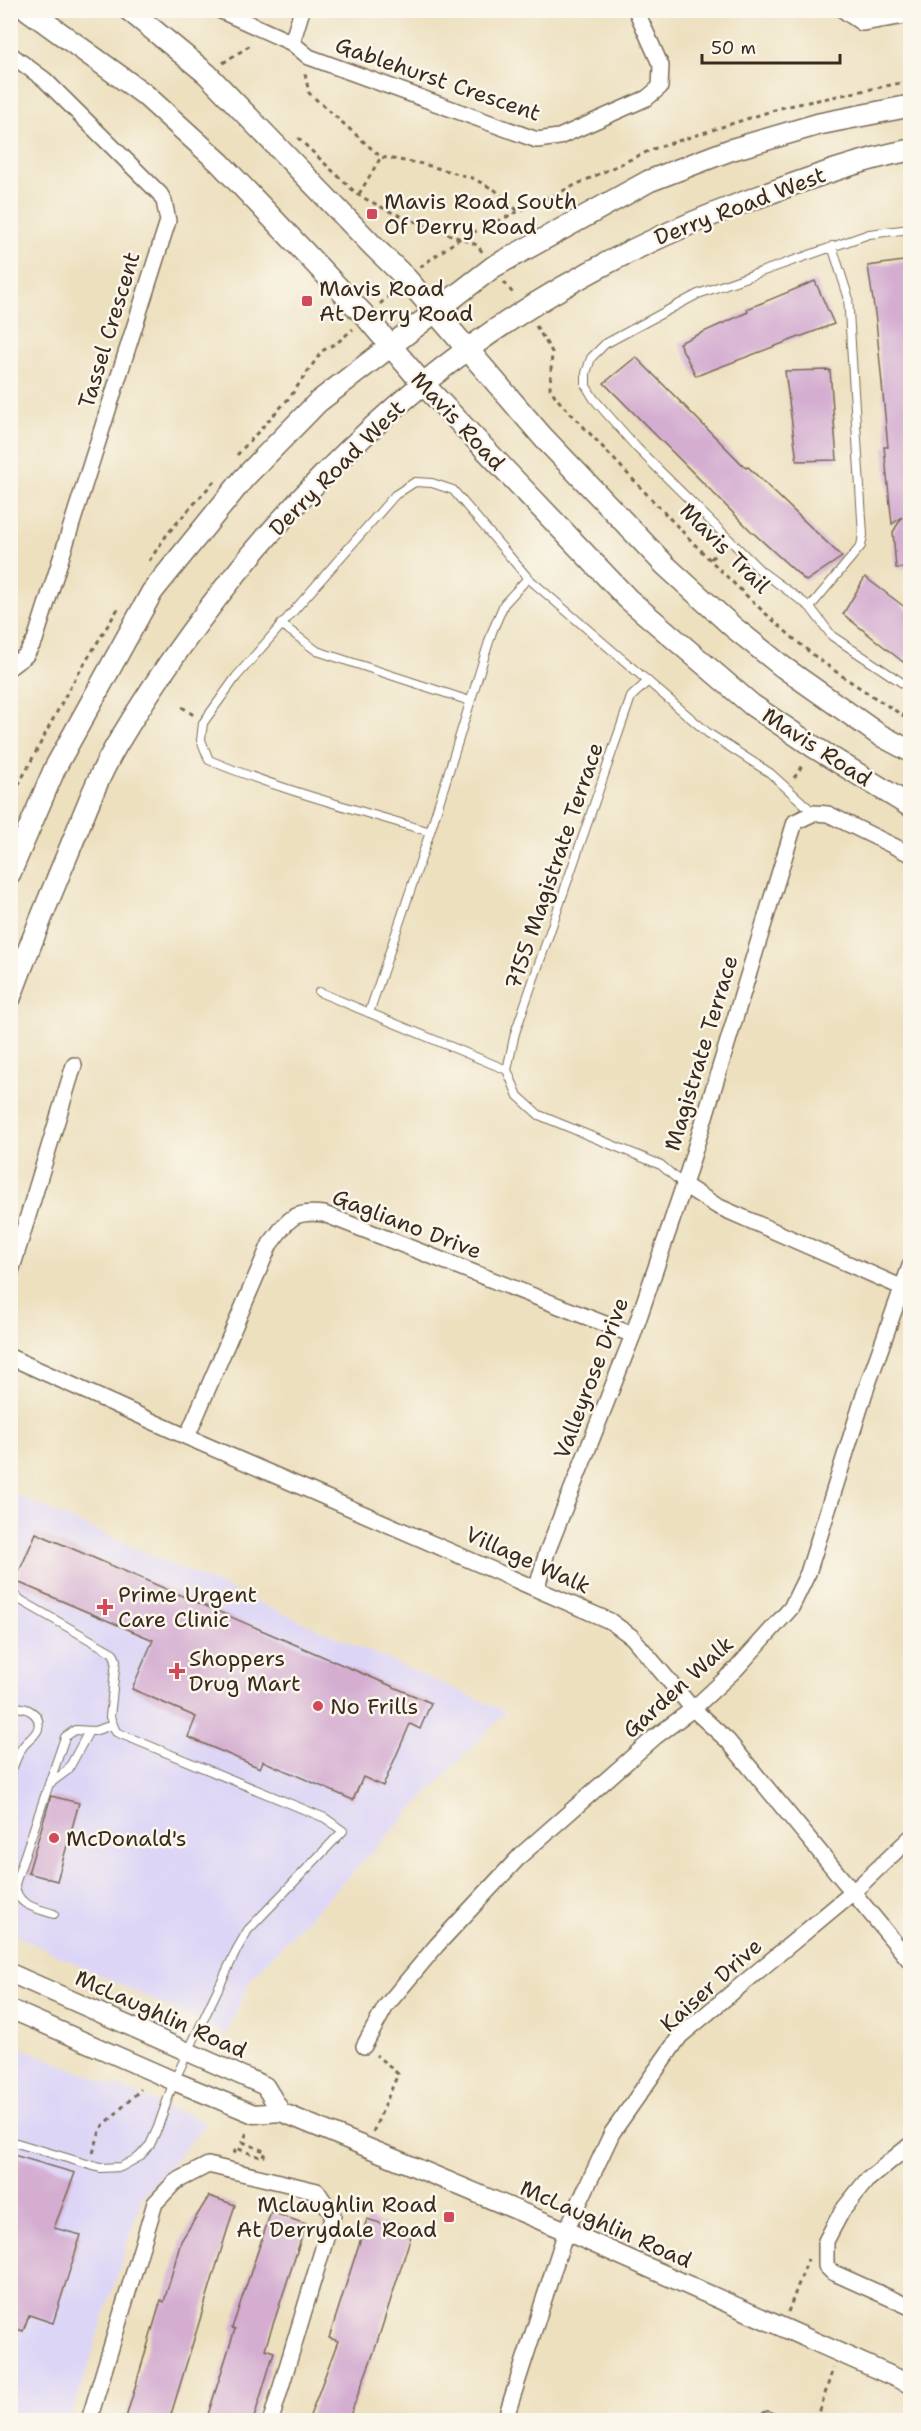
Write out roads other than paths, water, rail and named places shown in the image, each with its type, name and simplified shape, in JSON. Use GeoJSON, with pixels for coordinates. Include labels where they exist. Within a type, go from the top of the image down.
{"type":"FeatureCollection","features":[{"type":"Feature","properties":{"kind":"main road","name":"Mavis Road"},"geometry":{"type":"LineString","coordinates":[[28,10],[144,94],[211,155],[366,317],[423,384],[627,599],[752,705],[814,747],[910,806]]}},
{"type":"Feature","properties":{"kind":"main road","name":"Mavis Road"},"geometry":{"type":"LineString","coordinates":[[129,10],[207,74],[407,279],[469,348],[550,445],[665,565],[733,627],[783,668],[878,734],[910,751]]}},
{"type":"Feature","properties":{"kind":"main road"},"geometry":{"type":"LineString","coordinates":[[10,873],[55,768],[152,592],[244,478],[318,402],[493,267],[649,181],[730,150],[819,124],[910,106]]}},
{"type":"Feature","properties":{"kind":"main road","name":"Derry Road West"},"geometry":{"type":"LineString","coordinates":[[11,997],[89,801],[114,750],[158,679],[252,554],[354,444],[423,384],[469,348],[525,311],[651,240],[736,205],[826,172],[910,150]]}},
{"type":"Feature","properties":{"kind":"street","name":"Gablehurst Crescent"},"geometry":{"type":"LineString","coordinates":[[219,10],[292,43],[309,57],[537,140],[559,138],[647,98],[660,87],[661,66],[636,10]]}},
{"type":"Feature","properties":{"kind":"street"},"geometry":{"type":"LineString","coordinates":[[292,43],[302,10]]}},
{"type":"Feature","properties":{"kind":"street"},"geometry":{"type":"LineString","coordinates":[[843,10],[862,23],[910,15]]}},
{"type":"Feature","properties":{"kind":"street","name":"Tassel Crescent"},"geometry":{"type":"LineString","coordinates":[[10,54],[45,80],[160,194],[164,201],[168,221],[35,640],[26,655],[10,667]]}},
{"type":"Feature","properties":{"kind":"street"},"geometry":{"type":"LineString","coordinates":[[814,813],[828,814],[910,854]]}},
{"type":"Feature","properties":{"kind":"street","name":"Magistrate Terrace"},"geometry":{"type":"LineString","coordinates":[[814,813],[795,822],[684,1185],[717,1206],[907,1289]]}},
{"type":"Feature","properties":{"kind":"street"},"geometry":{"type":"LineString","coordinates":[[10,1275],[74,1065]]}},
{"type":"Feature","properties":{"kind":"street","name":"Valleyrose Drive"},"geometry":{"type":"LineString","coordinates":[[537,1587],[547,1552],[633,1335],[684,1185]]}},
{"type":"Feature","properties":{"kind":"street","name":"Gagliano Drive"},"geometry":{"type":"LineString","coordinates":[[187,1437],[270,1244],[292,1217],[307,1212],[324,1214],[633,1335]]}},
{"type":"Feature","properties":{"kind":"street"},"geometry":{"type":"LineString","coordinates":[[907,1289],[910,1266]]}},
{"type":"Feature","properties":{"kind":"street","name":"Garden Walk"},"geometry":{"type":"LineString","coordinates":[[364,2046],[387,2006],[437,1945],[521,1855],[655,1737],[693,1709],[736,1669],[791,1608],[808,1574],[865,1392],[907,1289]]}},
{"type":"Feature","properties":{"kind":"street","name":"Village Walk"},"geometry":{"type":"LineString","coordinates":[[10,1357],[187,1437],[537,1587],[610,1621],[632,1637],[693,1709],[728,1741],[910,1961]]}},
{"type":"Feature","properties":{"kind":"street","name":"Kaiser Drive"},"geometry":{"type":"LineString","coordinates":[[504,2421],[566,2231],[612,2133],[680,2036],[852,1893],[910,1838]]}},
{"type":"Feature","properties":{"kind":"street","name":"McLaughlin Road"},"geometry":{"type":"LineString","coordinates":[[10,1974],[265,2086],[281,2112]]}},
{"type":"Feature","properties":{"kind":"street","name":"McLaughlin Road"},"geometry":{"type":"LineString","coordinates":[[10,2009],[254,2114],[281,2112],[367,2147],[566,2231],[910,2384]]}},
{"type":"Feature","properties":{"kind":"street"},"geometry":{"type":"LineString","coordinates":[[910,2145],[866,2181],[842,2211],[826,2241],[826,2266],[832,2272],[910,2307]]}},
{"type":"Feature","properties":{"kind":"street"},"geometry":{"type":"LineString","coordinates":[[89,2421],[155,2203],[176,2182],[208,2164],[317,2191],[333,2215],[271,2421]]}},
{"type":"Feature","properties":{"kind":"lane"},"geometry":{"type":"LineString","coordinates":[[910,229],[869,234],[698,294],[605,344],[591,358],[586,373],[586,386],[594,399],[637,448],[760,571],[810,607],[832,636],[910,688]]}},
{"type":"Feature","properties":{"kind":"lane"},"geometry":{"type":"LineString","coordinates":[[810,607],[861,546],[863,535],[848,296],[832,246]]}},
{"type":"Feature","properties":{"kind":"lane"},"geometry":{"type":"LineString","coordinates":[[430,832],[267,782],[209,760],[201,740],[203,723],[236,677],[395,495],[416,482],[432,483],[453,490],[528,578],[708,733],[770,773],[814,813]]}},
{"type":"Feature","properties":{"kind":"lane"},"geometry":{"type":"LineString","coordinates":[[369,1013],[430,832],[492,632],[504,604],[528,578]]}},
{"type":"Feature","properties":{"kind":"lane"},"geometry":{"type":"LineString","coordinates":[[281,624],[317,651],[470,702]]}},
{"type":"Feature","properties":{"kind":"lane","name":"7155 Magistrate Terrace"},"geometry":{"type":"LineString","coordinates":[[507,1070],[515,1033],[632,697],[648,681]]}},
{"type":"Feature","properties":{"kind":"lane"},"geometry":{"type":"LineString","coordinates":[[319,992],[507,1070],[518,1096],[539,1115],[661,1165],[684,1185]]}},
{"type":"Feature","properties":{"kind":"lane"},"geometry":{"type":"LineString","coordinates":[[10,1592],[114,1653],[116,1659],[110,1717],[116,1732],[325,1818],[344,1831],[248,1930],[174,2081],[150,2145],[139,2157],[121,2167],[100,2168],[10,2141]]}},
{"type":"Feature","properties":{"kind":"lane"},"geometry":{"type":"LineString","coordinates":[[10,1711],[21,1707],[31,1711],[37,1719],[38,1728],[23,1746],[10,1775]]}},
{"type":"Feature","properties":{"kind":"lane"},"geometry":{"type":"LineString","coordinates":[[54,1914],[23,1904],[15,1893],[15,1884],[65,1737],[75,1731],[89,1731],[113,1725]]}},
{"type":"Feature","properties":{"kind":"lane"},"geometry":{"type":"LineString","coordinates":[[50,1784],[68,1770],[89,1731]]}},
{"type":"Feature","properties":{"kind":"place","name":"Mavis Road South Of Derry Road"},"geometry":{"type":"Point","coordinates":[372,214]}},
{"type":"Feature","properties":{"kind":"place","name":"Mavis Road At Derry Road"},"geometry":{"type":"Point","coordinates":[307,301]}},
{"type":"Feature","properties":{"kind":"place","name":"Prime Urgent Care Clinic"},"geometry":{"type":"Point","coordinates":[105,1607]}},
{"type":"Feature","properties":{"kind":"place","name":"Shoppers Drug Mart"},"geometry":{"type":"Point","coordinates":[177,1671]}},
{"type":"Feature","properties":{"kind":"place","name":"No Frills"},"geometry":{"type":"Point","coordinates":[318,1706]}},
{"type":"Feature","properties":{"kind":"place","name":"McDonald's"},"geometry":{"type":"Point","coordinates":[54,1838]}},
{"type":"Feature","properties":{"kind":"place","name":"Mclaughlin Road At Derrydale Road"},"geometry":{"type":"Point","coordinates":[449,2217]}}]}
